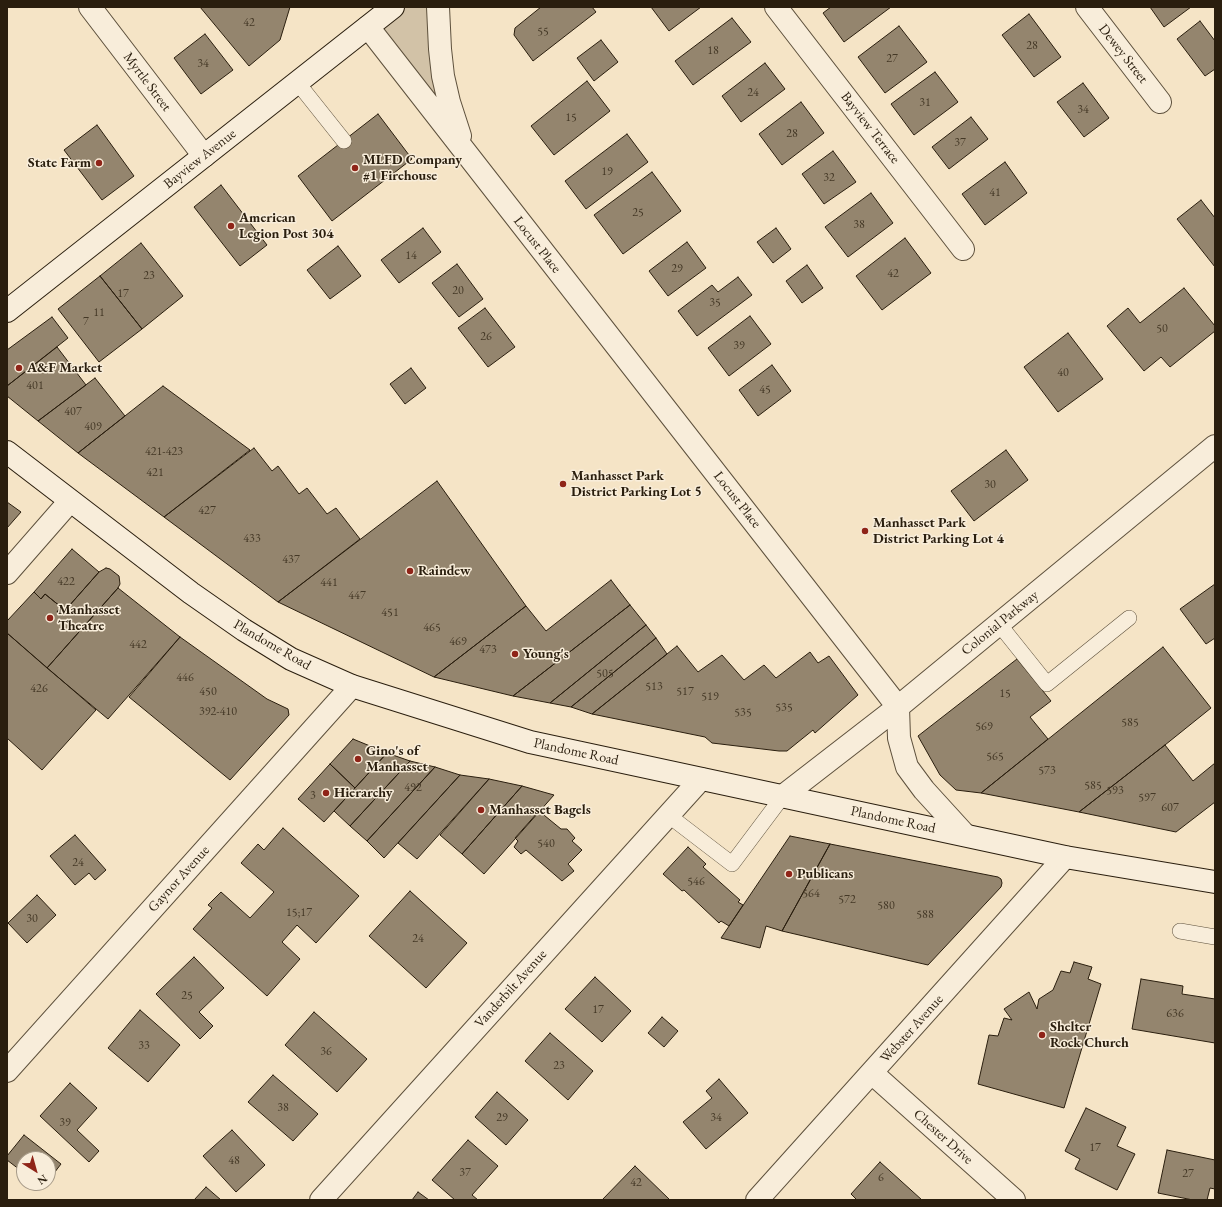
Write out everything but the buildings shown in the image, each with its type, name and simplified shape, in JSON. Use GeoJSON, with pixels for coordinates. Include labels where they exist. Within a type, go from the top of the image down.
{"type":"FeatureCollection","features":[{"type":"Feature","properties":{"kind":"street","name":"Myrtle Street"},"geometry":{"type":"LineString","coordinates":[[90,7],[204,156]]}},
{"type":"Feature","properties":{"kind":"street","name":"Bayview Avenue"},"geometry":{"type":"LineString","coordinates":[[7,311],[393,7]]}},
{"type":"Feature","properties":{"kind":"street","name":"Locust Place"},"geometry":{"type":"LineString","coordinates":[[438,7],[443,76],[456,127],[468,156]]}},
{"type":"Feature","properties":{"kind":"street","name":"Bayview Terrace"},"geometry":{"type":"LineString","coordinates":[[776,7],[963,249]]}},
{"type":"Feature","properties":{"kind":"street","name":"Dewey Street"},"geometry":{"type":"LineString","coordinates":[[1087,7],[1160,102]]}},
{"type":"Feature","properties":{"kind":"street","name":"Locust Place"},"geometry":{"type":"LineString","coordinates":[[368,27],[898,707]]}},
{"type":"Feature","properties":{"kind":"street","name":"Colonial Parkway"},"geometry":{"type":"LineString","coordinates":[[783,796],[898,707],[1215,446]]}},
{"type":"Feature","properties":{"kind":"street","name":"Plandome Road"},"geometry":{"type":"LineString","coordinates":[[7,452],[191,593],[244,630],[291,659],[352,686],[530,742],[1065,857],[1215,882]]}},
{"type":"Feature","properties":{"kind":"street"},"geometry":{"type":"LineString","coordinates":[[7,573],[70,501]]}},
{"type":"Feature","properties":{"kind":"street","name":"Gaynor Avenue"},"geometry":{"type":"LineString","coordinates":[[7,1071],[352,686]]}},
{"type":"Feature","properties":{"kind":"street"},"geometry":{"type":"LineString","coordinates":[[898,707],[900,738],[907,767],[924,790],[965,835]]}},
{"type":"Feature","properties":{"kind":"street","name":"Vanderbilt Avenue"},"geometry":{"type":"LineString","coordinates":[[321,1200],[701,779]]}},
{"type":"Feature","properties":{"kind":"street","name":"Webster Avenue"},"geometry":{"type":"LineString","coordinates":[[757,1200],[1065,857]]}},
{"type":"Feature","properties":{"kind":"street","name":"Chester Drive"},"geometry":{"type":"LineString","coordinates":[[872,1073],[1014,1200]]}},
{"type":"Feature","properties":{"kind":"lane"},"geometry":{"type":"LineString","coordinates":[[297,82],[344,141]]}},
{"type":"Feature","properties":{"kind":"lane"},"geometry":{"type":"LineString","coordinates":[[999,624],[1047,684],[1129,618]]}},
{"type":"Feature","properties":{"kind":"lane"},"geometry":{"type":"LineString","coordinates":[[668,815],[732,864],[783,796]]}},
{"type":"Feature","properties":{"kind":"lane"},"geometry":{"type":"LineString","coordinates":[[1180,931],[1215,937]]}},
{"type":"Feature","properties":{"kind":"shaded area"},"geometry":{"type":"Polygon","coordinates":[[[393,7],[438,7],[456,127],[368,27],[393,7]]]}},
{"type":"Feature","properties":{"kind":"place","name":"State Farm"},"geometry":{"type":"Point","coordinates":[99,163]}},
{"type":"Feature","properties":{"kind":"place","name":"MLFD Company #1 Firehouse"},"geometry":{"type":"Point","coordinates":[355,168]}},
{"type":"Feature","properties":{"kind":"place","name":"American Legion Post 304"},"geometry":{"type":"Point","coordinates":[231,226]}},
{"type":"Feature","properties":{"kind":"place","name":"A&F Market"},"geometry":{"type":"Point","coordinates":[19,368]}},
{"type":"Feature","properties":{"kind":"place","name":"Manhasset Park District Parking Lot 5"},"geometry":{"type":"Point","coordinates":[563,484]}},
{"type":"Feature","properties":{"kind":"place","name":"Manhasset Park District Parking Lot 4"},"geometry":{"type":"Point","coordinates":[865,531]}},
{"type":"Feature","properties":{"kind":"place","name":"Raindew"},"geometry":{"type":"Point","coordinates":[410,571]}},
{"type":"Feature","properties":{"kind":"place","name":"Manhasset Theatre"},"geometry":{"type":"Point","coordinates":[50,618]}},
{"type":"Feature","properties":{"kind":"place","name":"Young's"},"geometry":{"type":"Point","coordinates":[515,654]}},
{"type":"Feature","properties":{"kind":"place","name":"Gino's of Manhasset"},"geometry":{"type":"Point","coordinates":[358,759]}},
{"type":"Feature","properties":{"kind":"place","name":"Hierarchy"},"geometry":{"type":"Point","coordinates":[326,793]}},
{"type":"Feature","properties":{"kind":"place","name":"Manhasset Bagels"},"geometry":{"type":"Point","coordinates":[481,810]}},
{"type":"Feature","properties":{"kind":"place","name":"Publicans"},"geometry":{"type":"Point","coordinates":[789,874]}},
{"type":"Feature","properties":{"kind":"place","name":"Shelter Rock Church"},"geometry":{"type":"Point","coordinates":[1042,1035]}}]}
